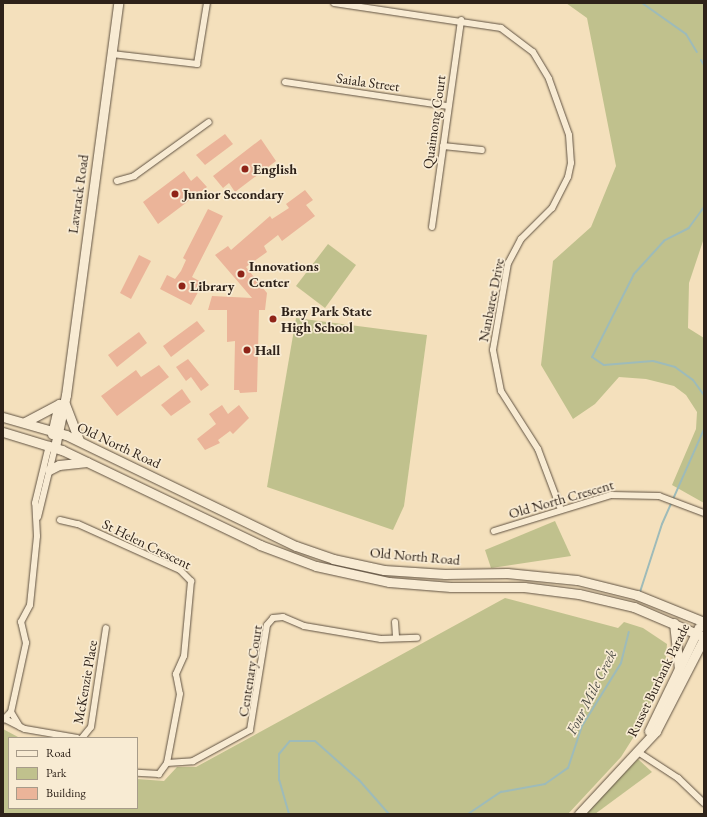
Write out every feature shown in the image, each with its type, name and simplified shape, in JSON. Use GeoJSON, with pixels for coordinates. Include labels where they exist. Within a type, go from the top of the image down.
{"type":"FeatureCollection","features":[{"type":"Feature","properties":{"kind":"main road","name":"Lavarack Road"},"geometry":{"type":"LineString","coordinates":[[52,446],[65,390],[118,3]]}},
{"type":"Feature","properties":{"kind":"main road"},"geometry":{"type":"LineString","coordinates":[[25,422],[62,404],[78,440]]}},
{"type":"Feature","properties":{"kind":"main road","name":"Old North Road"},"geometry":{"type":"LineString","coordinates":[[3,417],[56,431],[78,440],[296,546],[333,559],[384,570],[445,574],[507,573],[577,580],[637,595],[703,621]]}},
{"type":"Feature","properties":{"kind":"main road","name":"Old North Road"},"geometry":{"type":"LineString","coordinates":[[3,432],[52,446],[267,547],[341,573],[419,585],[506,586],[562,591],[634,607],[674,623],[701,636]]}},
{"type":"Feature","properties":{"kind":"main road"},"geometry":{"type":"LineString","coordinates":[[49,470],[59,465],[87,462]]}},
{"type":"Feature","properties":{"kind":"main road","name":"Russet Burbank Parade"},"geometry":{"type":"LineString","coordinates":[[579,814],[656,731],[701,636],[703,621]]}},
{"type":"Feature","properties":{"kind":"main road"},"geometry":{"type":"LineString","coordinates":[[674,623],[679,669]]}},
{"type":"Feature","properties":{"kind":"main road","name":"Russet Burbank Parade"},"geometry":{"type":"LineString","coordinates":[[638,752],[679,669],[701,636]]}},
{"type":"Feature","properties":{"kind":"street"},"geometry":{"type":"LineString","coordinates":[[112,54],[197,64],[208,3]]}},
{"type":"Feature","properties":{"kind":"street","name":"Nanbaree Drive"},"geometry":{"type":"LineString","coordinates":[[334,3],[461,20],[500,28],[533,52],[549,79],[569,135],[570,163],[563,189],[552,208],[521,239],[508,263],[493,350],[501,391],[535,444],[561,510]]}},
{"type":"Feature","properties":{"kind":"street","name":"Quaimong Court"},"geometry":{"type":"LineString","coordinates":[[432,227],[461,20]]}},
{"type":"Feature","properties":{"kind":"street","name":"Saiala Street"},"geometry":{"type":"LineString","coordinates":[[286,82],[448,106]]}},
{"type":"Feature","properties":{"kind":"street"},"geometry":{"type":"LineString","coordinates":[[117,181],[134,176],[209,122]]}},
{"type":"Feature","properties":{"kind":"street"},"geometry":{"type":"LineString","coordinates":[[443,146],[482,150]]}},
{"type":"Feature","properties":{"kind":"street"},"geometry":{"type":"LineString","coordinates":[[52,446],[49,470],[37,521],[30,605],[21,622],[26,642],[11,712],[4,720],[20,727],[73,737]]}},
{"type":"Feature","properties":{"kind":"street"},"geometry":{"type":"LineString","coordinates":[[37,521],[35,503],[52,446]]}},
{"type":"Feature","properties":{"kind":"street","name":"Old North Crescent"},"geometry":{"type":"LineString","coordinates":[[494,531],[611,495],[659,496],[688,505],[704,513]]}},
{"type":"Feature","properties":{"kind":"street","name":"St Helen Crescent"},"geometry":{"type":"LineString","coordinates":[[60,520],[78,524],[180,570],[191,581],[184,656],[176,674],[180,694],[167,764]]}},
{"type":"Feature","properties":{"kind":"street","name":"Centenary Court"},"geometry":{"type":"LineString","coordinates":[[167,764],[193,761],[245,734],[253,725],[267,626],[273,618],[283,617],[304,626],[381,639],[416,638]]}},
{"type":"Feature","properties":{"kind":"street"},"geometry":{"type":"LineString","coordinates":[[395,622],[396,638]]}},
{"type":"Feature","properties":{"kind":"street","name":"McKenzie Place"},"geometry":{"type":"LineString","coordinates":[[83,737],[91,727],[106,628]]}},
{"type":"Feature","properties":{"kind":"street"},"geometry":{"type":"LineString","coordinates":[[11,712],[20,727]]}},
{"type":"Feature","properties":{"kind":"street"},"geometry":{"type":"LineString","coordinates":[[638,752],[678,778],[704,803]]}},
{"type":"Feature","properties":{"kind":"street"},"geometry":{"type":"LineString","coordinates":[[169,756],[182,762]]}},
{"type":"Feature","properties":{"kind":"street"},"geometry":{"type":"LineString","coordinates":[[138,773],[159,774],[167,764]]}},
{"type":"Feature","properties":{"kind":"green space"},"geometry":{"type":"Polygon","coordinates":[[[566,3],[704,3],[704,238],[689,283],[688,328],[704,338],[704,503],[672,485],[696,429],[697,412],[686,395],[674,386],[646,379],[619,377],[595,404],[573,419],[541,365],[553,261],[591,227],[616,166],[587,18],[566,3]]]}},
{"type":"Feature","properties":{"kind":"green space"},"geometry":{"type":"Polygon","coordinates":[[[328,244],[356,265],[325,308],[296,286],[328,244]]]}},
{"type":"Feature","properties":{"kind":"green space"},"geometry":{"type":"Polygon","coordinates":[[[296,318],[427,335],[404,506],[393,530],[267,487],[296,318]]]}},
{"type":"Feature","properties":{"kind":"green space"},"geometry":{"type":"Polygon","coordinates":[[[555,521],[571,556],[491,568],[485,550],[555,521]]]}},
{"type":"Feature","properties":{"kind":"green space"},"geometry":{"type":"Polygon","coordinates":[[[505,598],[618,628],[624,622],[643,628],[667,644],[665,668],[645,719],[621,757],[568,814],[3,814],[3,729],[18,737],[8,737],[8,809],[138,809],[138,779],[164,781],[177,767],[196,767],[505,598]]]}},
{"type":"Feature","properties":{"kind":"green space"},"geometry":{"type":"Polygon","coordinates":[[[638,759],[652,772],[595,814],[583,814],[638,759]]]}},
{"type":"Feature","properties":{"kind":"building"},"geometry":{"type":"Polygon","coordinates":[[[225,134],[233,144],[205,165],[196,155],[225,134]]]}},
{"type":"Feature","properties":{"kind":"building","name":"English"},"geometry":{"type":"Polygon","coordinates":[[[261,139],[276,161],[235,192],[229,183],[223,188],[213,176],[261,139]]]}},
{"type":"Feature","properties":{"kind":"building","name":"Junior Secondary"},"geometry":{"type":"Polygon","coordinates":[[[184,171],[191,181],[197,176],[207,187],[158,224],[143,202],[184,171]]]}},
{"type":"Feature","properties":{"kind":"building"},"geometry":{"type":"Polygon","coordinates":[[[305,190],[313,200],[306,205],[315,216],[282,241],[278,235],[264,246],[267,252],[246,267],[267,293],[265,310],[259,310],[257,392],[240,393],[239,390],[234,390],[235,341],[227,342],[227,310],[208,310],[212,296],[252,298],[215,255],[228,246],[231,250],[270,216],[272,219],[289,208],[286,204],[305,190]]]}},
{"type":"Feature","properties":{"kind":"building"},"geometry":{"type":"Polygon","coordinates":[[[208,209],[223,216],[192,277],[203,283],[191,305],[160,289],[167,275],[175,279],[181,271],[186,260],[183,258],[208,209]]]}},
{"type":"Feature","properties":{"kind":"building"},"geometry":{"type":"Polygon","coordinates":[[[139,255],[151,261],[131,299],[120,293],[139,255]]]}},
{"type":"Feature","properties":{"kind":"building"},"geometry":{"type":"Polygon","coordinates":[[[197,321],[205,331],[171,357],[163,346],[197,321]]]}},
{"type":"Feature","properties":{"kind":"building"},"geometry":{"type":"Polygon","coordinates":[[[139,332],[147,343],[117,367],[108,355],[139,332]]]}},
{"type":"Feature","properties":{"kind":"building"},"geometry":{"type":"Polygon","coordinates":[[[188,359],[209,385],[201,391],[191,377],[186,381],[176,367],[188,359]]]}},
{"type":"Feature","properties":{"kind":"building"},"geometry":{"type":"Polygon","coordinates":[[[159,365],[169,377],[117,416],[101,396],[136,370],[141,377],[159,365]]]}},
{"type":"Feature","properties":{"kind":"building"},"geometry":{"type":"Polygon","coordinates":[[[182,389],[191,402],[171,416],[161,405],[182,389]]]}},
{"type":"Feature","properties":{"kind":"building"},"geometry":{"type":"Polygon","coordinates":[[[222,405],[228,414],[239,405],[249,418],[233,434],[230,431],[218,440],[220,443],[205,450],[197,439],[216,424],[209,414],[222,405]]]}},
{"type":"Feature","properties":{"kind":"waterway","name":"Four Mile Creek"},"geometry":{"type":"LineString","coordinates":[[642,3],[686,34],[697,52]]}},
{"type":"Feature","properties":{"kind":"waterway","name":"Four Mile Creek"},"geometry":{"type":"LineString","coordinates":[[701,60],[704,65]]}},
{"type":"Feature","properties":{"kind":"waterway","name":"Four Mile Creek"},"geometry":{"type":"LineString","coordinates":[[704,207],[689,228],[664,241],[634,274],[592,357],[604,365],[653,361],[675,367],[693,380],[704,395]]}},
{"type":"Feature","properties":{"kind":"waterway","name":"Four Mile Creek"},"geometry":{"type":"LineString","coordinates":[[640,592],[662,524],[704,429]]}},
{"type":"Feature","properties":{"kind":"waterway","name":"Four Mile Creek"},"geometry":{"type":"LineString","coordinates":[[468,814],[501,792],[545,784],[568,768],[582,726],[621,663],[629,632]]}},
{"type":"Feature","properties":{"kind":"waterway","name":"Four Mile Creek"},"geometry":{"type":"LineString","coordinates":[[289,814],[279,780],[279,754],[290,741],[315,741],[359,780],[389,814]]}},
{"type":"Feature","properties":{"kind":"place","name":"English"},"geometry":{"type":"Point","coordinates":[245,169]}},
{"type":"Feature","properties":{"kind":"place","name":"Junior Secondary"},"geometry":{"type":"Point","coordinates":[175,194]}},
{"type":"Feature","properties":{"kind":"place","name":"Innovations Center"},"geometry":{"type":"Point","coordinates":[241,274]}},
{"type":"Feature","properties":{"kind":"place","name":"Library"},"geometry":{"type":"Point","coordinates":[182,286]}},
{"type":"Feature","properties":{"kind":"place","name":"Bray Park State High School"},"geometry":{"type":"Point","coordinates":[273,319]}},
{"type":"Feature","properties":{"kind":"place","name":"Hall"},"geometry":{"type":"Point","coordinates":[247,350]}}]}
